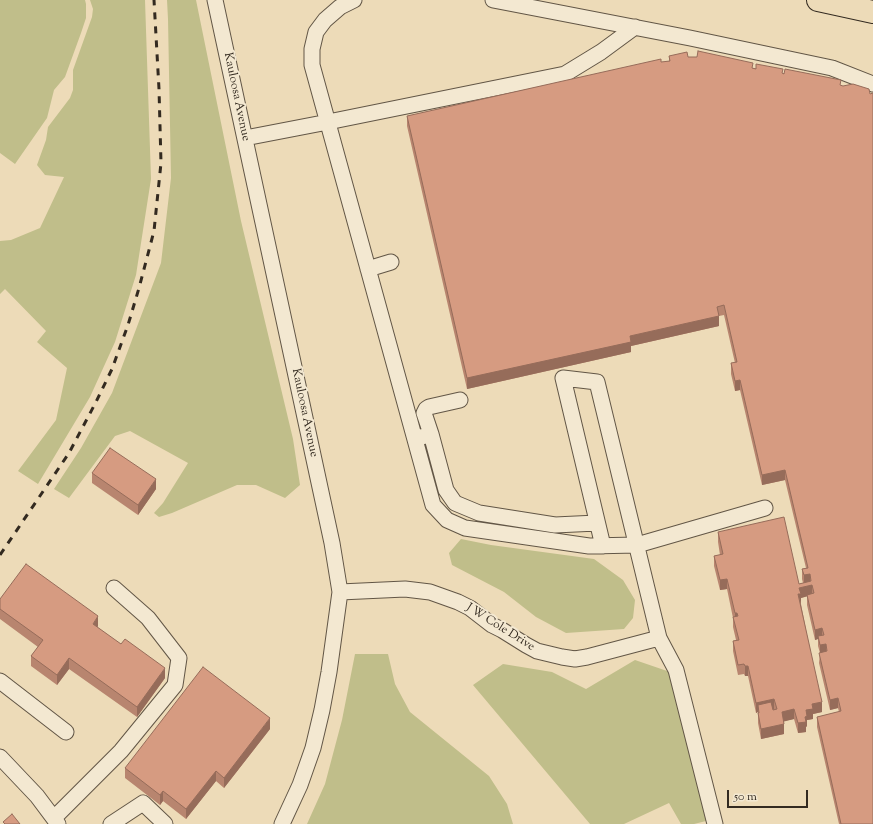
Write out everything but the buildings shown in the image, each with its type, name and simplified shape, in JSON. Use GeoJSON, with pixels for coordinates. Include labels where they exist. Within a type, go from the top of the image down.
{"type":"FeatureCollection","features":[{"type":"Feature","properties":{"kind":"highway"},"geometry":{"type":"LineString","coordinates":[[818,0],[873,12]]}},
{"type":"Feature","properties":{"kind":"street","name":"Kauloosa Avenue"},"geometry":{"type":"LineString","coordinates":[[214,0],[332,543],[340,592],[330,672],[313,748],[300,785],[282,824]]}},
{"type":"Feature","properties":{"kind":"street"},"geometry":{"type":"LineString","coordinates":[[354,0],[340,7],[325,20],[316,32],[312,49],[312,64],[433,505],[447,520],[465,528],[589,546],[637,545],[765,508]]}},
{"type":"Feature","properties":{"kind":"street"},"geometry":{"type":"LineString","coordinates":[[493,0],[635,27],[832,68],[873,84]]}},
{"type":"Feature","properties":{"kind":"street"},"geometry":{"type":"LineString","coordinates":[[245,138],[565,74],[601,52],[635,27]]}},
{"type":"Feature","properties":{"kind":"street"},"geometry":{"type":"LineString","coordinates":[[368,269],[391,262]]}},
{"type":"Feature","properties":{"kind":"street"},"geometry":{"type":"LineString","coordinates":[[603,546],[563,378],[597,382],[659,638],[676,670],[715,824]]}},
{"type":"Feature","properties":{"kind":"street"},"geometry":{"type":"LineString","coordinates":[[460,400],[429,407],[424,413],[446,490],[455,503],[479,513],[555,525],[597,523]]}},
{"type":"Feature","properties":{"kind":"street"},"geometry":{"type":"LineString","coordinates":[[415,439],[431,434]]}},
{"type":"Feature","properties":{"kind":"street"},"geometry":{"type":"LineString","coordinates":[[0,756],[37,796],[56,821],[121,751],[175,685],[179,658],[148,618],[114,588]]}},
{"type":"Feature","properties":{"kind":"street","name":"J W Cole Drive"},"geometry":{"type":"LineString","coordinates":[[340,592],[405,589],[430,592],[470,608],[492,625],[537,651],[575,659],[659,638]]}},
{"type":"Feature","properties":{"kind":"street"},"geometry":{"type":"LineString","coordinates":[[0,681],[66,732]]}},
{"type":"Feature","properties":{"kind":"street"},"geometry":{"type":"LineString","coordinates":[[111,824],[143,803],[166,824]]}},
{"type":"Feature","properties":{"kind":"shaded area"},"geometry":{"type":"Polygon","coordinates":[[[0,0],[85,0],[86,4],[86,18],[81,33],[65,77],[54,90],[47,118],[15,164],[0,153],[0,0]]]}},
{"type":"Feature","properties":{"kind":"shaded area"},"geometry":{"type":"Polygon","coordinates":[[[90,0],[145,0],[151,179],[136,275],[115,342],[90,397],[38,484],[18,471],[56,420],[67,368],[37,342],[46,331],[5,289],[0,294],[0,241],[11,240],[40,228],[64,177],[45,175],[37,165],[46,140],[48,127],[70,98],[73,90],[73,70],[92,17],[93,9],[90,0]]]}},
{"type":"Feature","properties":{"kind":"shaded area"},"geometry":{"type":"Polygon","coordinates":[[[167,0],[196,0],[241,221],[293,439],[300,485],[285,498],[256,485],[237,485],[172,513],[159,517],[154,513],[163,503],[188,463],[130,431],[115,436],[69,498],[54,489],[81,448],[112,393],[161,263],[171,178],[167,0]]]}},
{"type":"Feature","properties":{"kind":"shaded area"},"geometry":{"type":"Polygon","coordinates":[[[461,539],[491,545],[594,559],[623,580],[635,600],[633,618],[624,629],[566,633],[536,617],[504,592],[452,565],[449,553],[461,539]]]}},
{"type":"Feature","properties":{"kind":"shaded area"},"geometry":{"type":"Polygon","coordinates":[[[355,654],[388,654],[395,684],[410,712],[489,776],[507,804],[513,824],[307,824],[325,784],[342,720],[355,654]]]}},
{"type":"Feature","properties":{"kind":"shaded area"},"geometry":{"type":"Polygon","coordinates":[[[635,660],[670,672],[706,821],[694,824],[681,824],[669,803],[624,824],[590,824],[473,685],[503,664],[552,672],[586,689],[635,660]]]}},
{"type":"Feature","properties":{"kind":"railway"},"geometry":{"type":"LineString","coordinates":[[0,555],[69,453],[96,402],[112,369],[128,325],[139,288],[154,231],[161,163],[154,0]]}}]}
